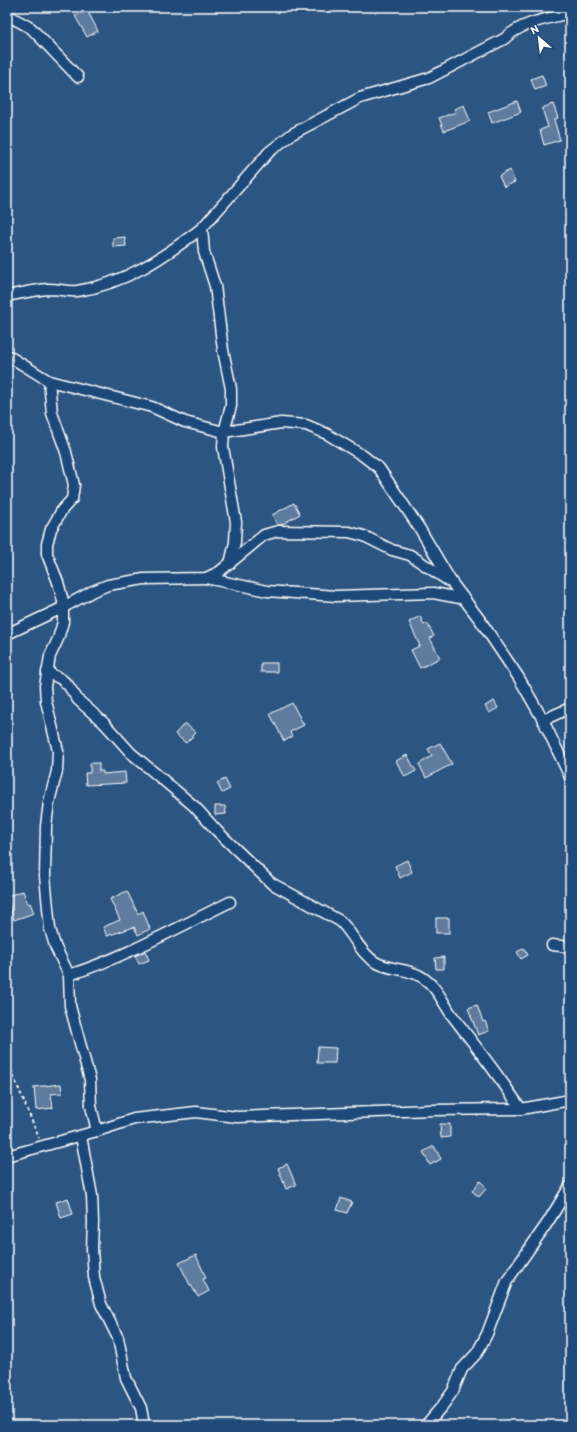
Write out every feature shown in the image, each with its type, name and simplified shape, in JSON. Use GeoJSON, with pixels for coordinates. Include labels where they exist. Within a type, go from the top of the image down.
{"type":"FeatureCollection","features":[{"type":"Feature","properties":{"kind":"street"},"geometry":{"type":"LineString","coordinates":[[7,296],[31,290],[51,289],[75,291],[101,286],[130,276],[174,249],[202,228],[269,152],[292,134],[327,114],[360,98],[429,78],[504,40],[513,31],[524,25],[570,13]]}},
{"type":"Feature","properties":{"kind":"street"},"geometry":{"type":"LineString","coordinates":[[7,15],[31,28],[78,77]]}},
{"type":"Feature","properties":{"kind":"street"},"geometry":{"type":"LineString","coordinates":[[202,228],[204,252],[215,286],[223,350],[231,389],[231,406],[224,432],[224,454],[236,522],[235,542],[230,564]]}},
{"type":"Feature","properties":{"kind":"street"},"geometry":{"type":"LineString","coordinates":[[7,355],[49,381],[152,407],[184,422],[224,432],[281,423],[306,425],[327,434],[362,455],[379,468],[392,484],[452,583],[465,599],[518,678],[543,720],[570,777]]}},
{"type":"Feature","properties":{"kind":"street"},"geometry":{"type":"LineString","coordinates":[[49,381],[52,413],[66,452],[74,485],[72,499],[62,510],[51,529],[47,544],[47,554],[58,582],[63,601],[61,627],[58,639],[50,656],[46,672],[46,702],[58,751],[57,771],[49,802],[46,826],[45,876],[50,929],[55,946],[69,975],[70,1006],[90,1080],[91,1106],[97,1131]]}},
{"type":"Feature","properties":{"kind":"street"},"geometry":{"type":"LineString","coordinates":[[206,578],[219,572],[230,564],[252,543],[264,535],[278,531],[307,530],[349,532],[364,536],[392,550],[410,555],[452,583]]}},
{"type":"Feature","properties":{"kind":"street"},"geometry":{"type":"LineString","coordinates":[[7,634],[62,608],[93,591],[124,581],[206,578],[267,591],[336,596],[433,593],[465,599]]}},
{"type":"Feature","properties":{"kind":"street"},"geometry":{"type":"LineString","coordinates":[[46,672],[61,679],[68,685],[78,700],[104,723],[131,754],[194,806],[217,831],[271,882],[340,921],[349,930],[367,957],[395,970],[414,973],[426,980],[438,993],[449,1011],[502,1080],[521,1109]]}},
{"type":"Feature","properties":{"kind":"street"},"geometry":{"type":"LineString","coordinates":[[543,720],[570,708]]}},
{"type":"Feature","properties":{"kind":"street"},"geometry":{"type":"LineString","coordinates":[[69,975],[97,966],[128,953],[230,902]]}},
{"type":"Feature","properties":{"kind":"street"},"geometry":{"type":"LineString","coordinates":[[552,945],[570,947]]}},
{"type":"Feature","properties":{"kind":"street"},"geometry":{"type":"LineString","coordinates":[[7,1156],[80,1136],[134,1119],[196,1112],[237,1117],[432,1110],[521,1109],[570,1100]]}},
{"type":"Feature","properties":{"kind":"street"},"geometry":{"type":"LineString","coordinates":[[80,1136],[92,1196],[94,1222],[92,1249],[94,1277],[101,1304],[118,1338],[126,1378],[141,1408],[144,1425]]}},
{"type":"Feature","properties":{"kind":"street"},"geometry":{"type":"LineString","coordinates":[[426,1425],[453,1391],[462,1369],[477,1353],[487,1334],[507,1281],[552,1216],[570,1186]]}},
{"type":"Feature","properties":{"kind":"path"},"geometry":{"type":"LineString","coordinates":[[7,1053],[11,1070],[42,1147]]}},
{"type":"Feature","properties":{"kind":"building"},"geometry":{"type":"Polygon","coordinates":[[[87,10],[98,31],[87,37],[75,16],[87,10]]]}},
{"type":"Feature","properties":{"kind":"building"},"geometry":{"type":"Polygon","coordinates":[[[542,75],[546,86],[535,90],[531,79],[542,75]]]}},
{"type":"Feature","properties":{"kind":"building"},"geometry":{"type":"Polygon","coordinates":[[[517,101],[521,112],[492,123],[488,112],[517,101]]]}},
{"type":"Feature","properties":{"kind":"building"},"geometry":{"type":"Polygon","coordinates":[[[553,104],[558,118],[554,120],[560,140],[544,145],[540,130],[548,127],[542,108],[553,104]]]}},
{"type":"Feature","properties":{"kind":"building"},"geometry":{"type":"Polygon","coordinates":[[[464,105],[470,121],[444,131],[439,118],[456,112],[454,109],[464,105]]]}},
{"type":"Feature","properties":{"kind":"building"},"geometry":{"type":"Polygon","coordinates":[[[510,170],[515,182],[504,187],[499,176],[510,170]]]}},
{"type":"Feature","properties":{"kind":"building"},"geometry":{"type":"Polygon","coordinates":[[[125,237],[126,246],[113,247],[113,238],[125,237]]]}},
{"type":"Feature","properties":{"kind":"building"},"geometry":{"type":"Polygon","coordinates":[[[294,503],[300,514],[281,525],[277,525],[272,515],[294,503]]]}},
{"type":"Feature","properties":{"kind":"building"},"geometry":{"type":"Polygon","coordinates":[[[420,616],[424,625],[427,623],[434,636],[430,638],[440,658],[420,668],[411,650],[420,646],[409,622],[420,616]]]}},
{"type":"Feature","properties":{"kind":"building"},"geometry":{"type":"Polygon","coordinates":[[[261,663],[277,663],[277,672],[261,672],[261,663]]]}},
{"type":"Feature","properties":{"kind":"building"},"geometry":{"type":"Polygon","coordinates":[[[494,701],[498,708],[489,713],[485,706],[494,701]]]}},
{"type":"Feature","properties":{"kind":"building"},"geometry":{"type":"Polygon","coordinates":[[[292,703],[304,725],[290,732],[292,737],[284,741],[270,714],[292,703]]]}},
{"type":"Feature","properties":{"kind":"building"},"geometry":{"type":"Polygon","coordinates":[[[185,723],[196,733],[186,743],[175,734],[185,723]]]}},
{"type":"Feature","properties":{"kind":"building"},"geometry":{"type":"Polygon","coordinates":[[[440,743],[452,764],[426,778],[419,764],[432,756],[428,749],[440,743]]]}},
{"type":"Feature","properties":{"kind":"building"},"geometry":{"type":"Polygon","coordinates":[[[407,755],[416,771],[405,777],[396,761],[407,755]]]}},
{"type":"Feature","properties":{"kind":"building"},"geometry":{"type":"Polygon","coordinates":[[[90,763],[99,763],[99,771],[103,771],[103,774],[125,772],[126,783],[86,785],[85,773],[90,773],[90,763]]]}},
{"type":"Feature","properties":{"kind":"building"},"geometry":{"type":"Polygon","coordinates":[[[225,779],[230,789],[222,793],[217,783],[225,779]]]}},
{"type":"Feature","properties":{"kind":"building"},"geometry":{"type":"Polygon","coordinates":[[[215,806],[225,806],[226,814],[215,815],[215,806]]]}},
{"type":"Feature","properties":{"kind":"building"},"geometry":{"type":"Polygon","coordinates":[[[407,860],[412,872],[400,878],[395,866],[407,860]]]}},
{"type":"Feature","properties":{"kind":"building"},"geometry":{"type":"Polygon","coordinates":[[[23,891],[28,904],[30,903],[34,913],[14,920],[7,896],[23,891]]]}},
{"type":"Feature","properties":{"kind":"building"},"geometry":{"type":"Polygon","coordinates":[[[127,891],[138,914],[143,911],[150,929],[138,935],[134,927],[107,936],[103,927],[120,920],[110,899],[127,891]]]}},
{"type":"Feature","properties":{"kind":"building"},"geometry":{"type":"Polygon","coordinates":[[[436,918],[449,918],[449,933],[436,933],[436,918]]]}},
{"type":"Feature","properties":{"kind":"building"},"geometry":{"type":"Polygon","coordinates":[[[524,948],[528,955],[521,959],[517,952],[524,948]]]}},
{"type":"Feature","properties":{"kind":"building"},"geometry":{"type":"Polygon","coordinates":[[[145,951],[149,960],[139,964],[135,956],[145,951]]]}},
{"type":"Feature","properties":{"kind":"building"},"geometry":{"type":"Polygon","coordinates":[[[444,957],[444,969],[436,969],[435,958],[444,957]]]}},
{"type":"Feature","properties":{"kind":"building"},"geometry":{"type":"Polygon","coordinates":[[[477,1005],[483,1022],[485,1021],[489,1031],[478,1035],[468,1008],[477,1005]]]}},
{"type":"Feature","properties":{"kind":"building"},"geometry":{"type":"Polygon","coordinates":[[[318,1047],[336,1048],[335,1063],[317,1063],[318,1047]]]}},
{"type":"Feature","properties":{"kind":"building"},"geometry":{"type":"Polygon","coordinates":[[[61,1084],[62,1093],[51,1094],[53,1108],[36,1110],[34,1087],[61,1084]]]}},
{"type":"Feature","properties":{"kind":"building"},"geometry":{"type":"Polygon","coordinates":[[[440,1124],[450,1124],[450,1137],[441,1138],[440,1124]]]}},
{"type":"Feature","properties":{"kind":"building"},"geometry":{"type":"Polygon","coordinates":[[[434,1146],[441,1159],[430,1165],[423,1152],[434,1146]]]}},
{"type":"Feature","properties":{"kind":"building"},"geometry":{"type":"Polygon","coordinates":[[[287,1164],[296,1185],[286,1189],[278,1168],[287,1164]]]}},
{"type":"Feature","properties":{"kind":"building"},"geometry":{"type":"Polygon","coordinates":[[[480,1181],[487,1188],[479,1197],[472,1191],[480,1181]]]}},
{"type":"Feature","properties":{"kind":"building"},"geometry":{"type":"Polygon","coordinates":[[[68,1198],[73,1214],[61,1218],[56,1202],[68,1198]]]}},
{"type":"Feature","properties":{"kind":"building"},"geometry":{"type":"Polygon","coordinates":[[[341,1198],[352,1202],[347,1213],[337,1210],[341,1198]]]}},
{"type":"Feature","properties":{"kind":"building"},"geometry":{"type":"Polygon","coordinates":[[[196,1255],[206,1278],[203,1279],[209,1291],[198,1297],[179,1263],[196,1255]]]}}]}
